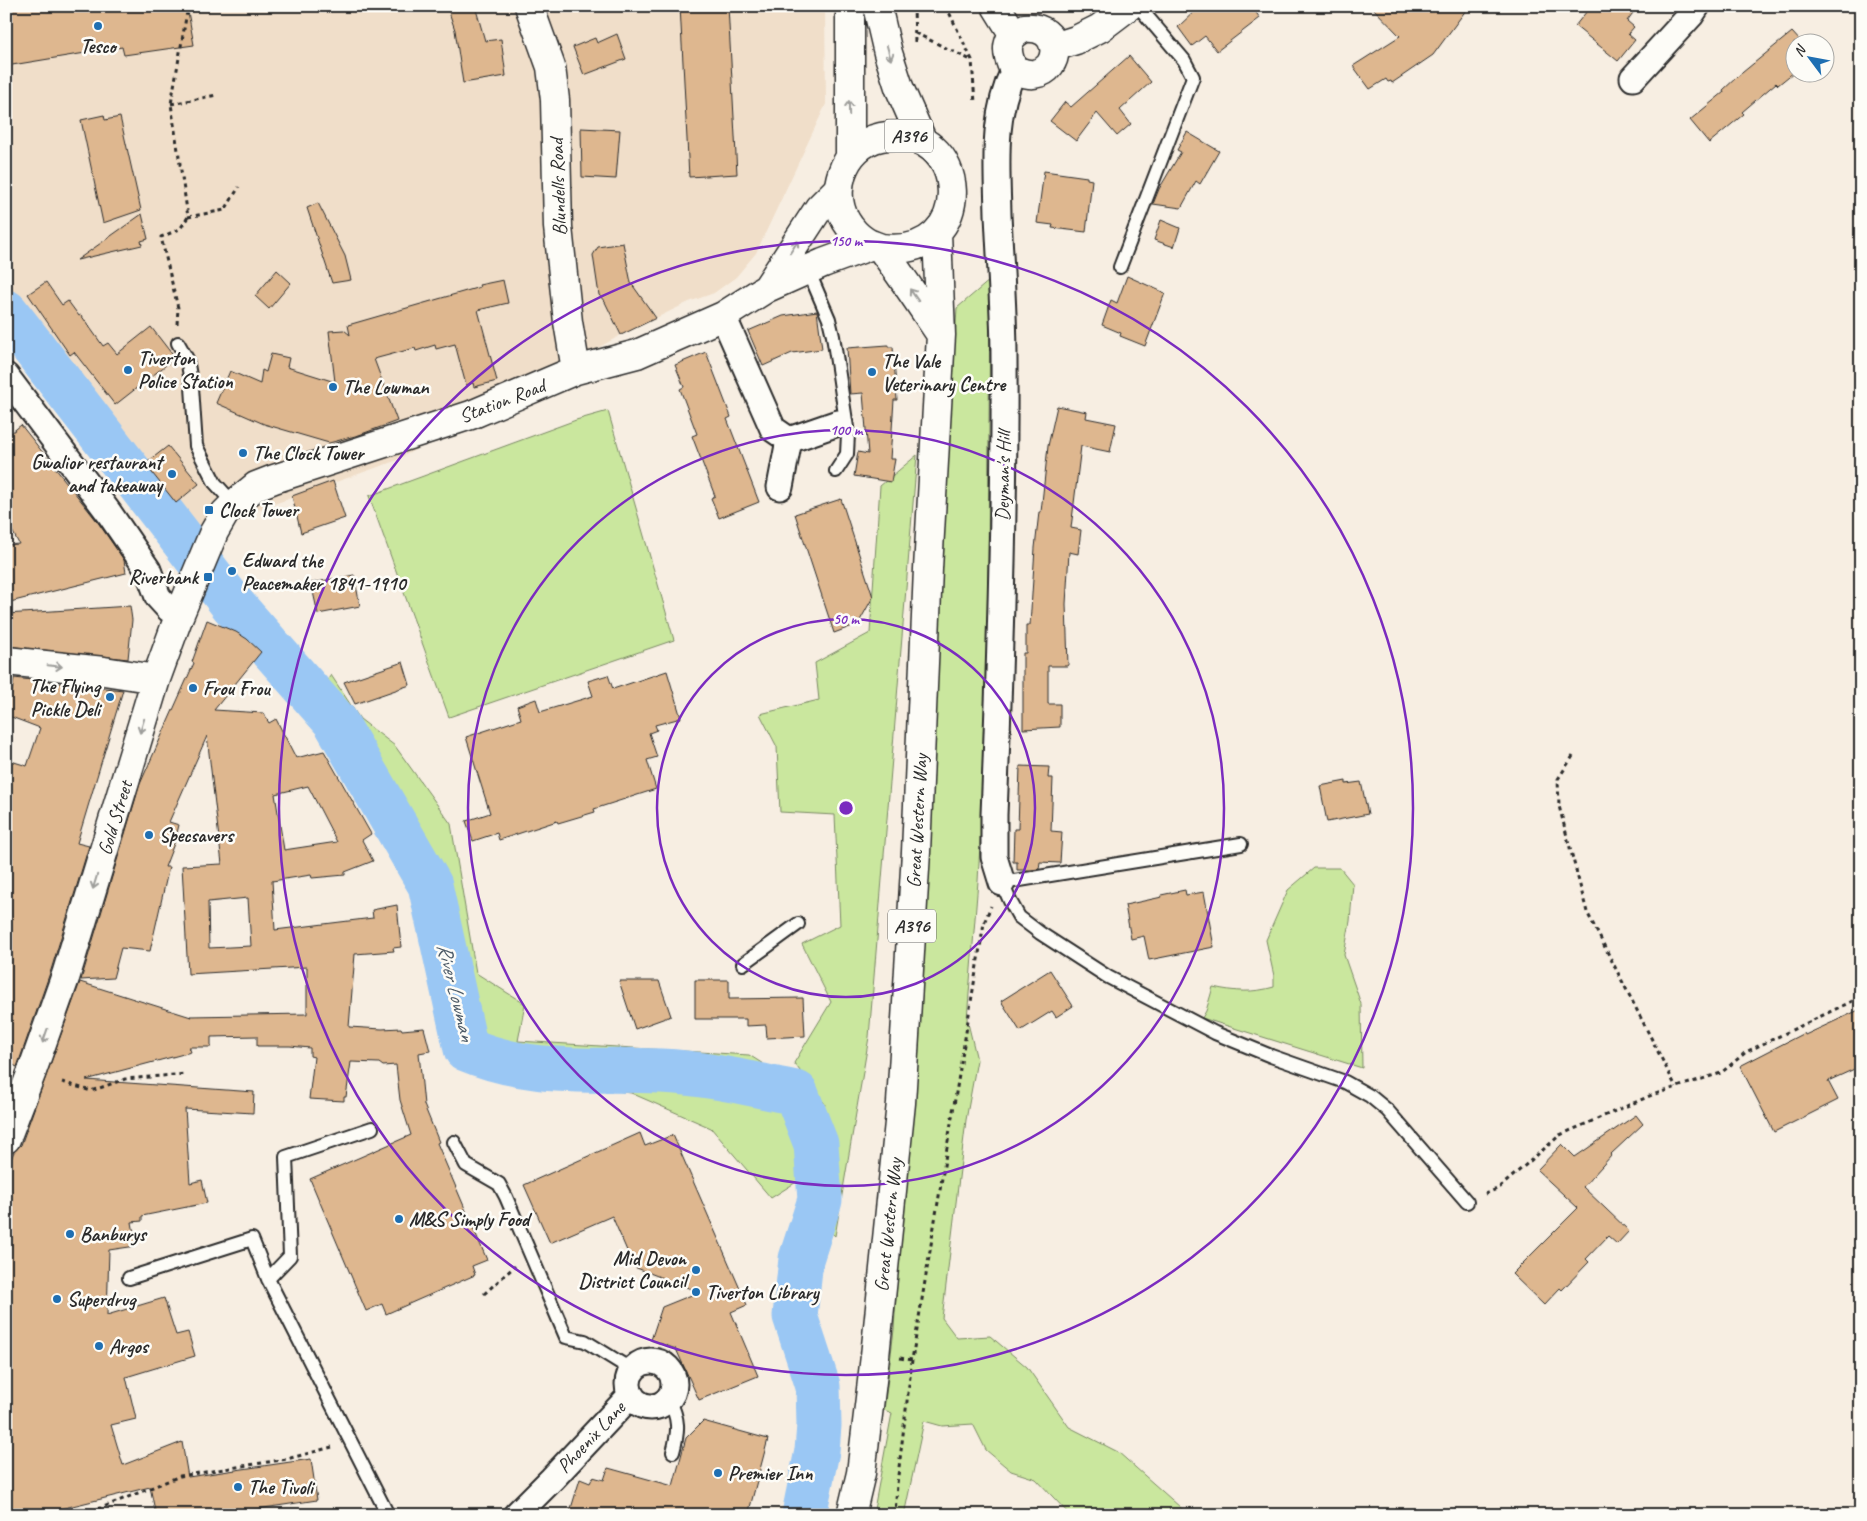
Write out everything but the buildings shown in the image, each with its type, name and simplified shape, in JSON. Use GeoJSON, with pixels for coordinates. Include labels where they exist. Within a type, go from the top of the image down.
{"type":"FeatureCollection","features":[{"type":"Feature","properties":{"kind":"street","name":"Blundells Road"},"geometry":{"type":"LineString","coordinates":[[529,6],[551,67],[555,100],[558,227],[568,322],[576,370]]}},
{"type":"Feature","properties":{"kind":"street","name":"A396"},"geometry":{"type":"LineString","coordinates":[[850,6],[848,37],[850,157]]}},
{"type":"Feature","properties":{"kind":"street","name":"A396"},"geometry":{"type":"LineString","coordinates":[[876,6],[899,87],[923,142]]}},
{"type":"Feature","properties":{"kind":"street"},"geometry":{"type":"LineString","coordinates":[[996,6],[1014,35]]}},
{"type":"Feature","properties":{"kind":"street"},"geometry":{"type":"LineString","coordinates":[[1054,47],[1076,40],[1100,28],[1129,6]]}},
{"type":"Feature","properties":{"kind":"street"},"geometry":{"type":"LineString","coordinates":[[1642,77],[1697,6]]}},
{"type":"Feature","properties":{"kind":"street"},"geometry":{"type":"LineString","coordinates":[[1025,28],[1034,28],[1042,30],[1050,36],[1054,47],[1054,57],[1050,64],[1044,70],[1035,74],[1014,70],[1008,54],[1008,47],[1014,35],[1025,28]]}},
{"type":"Feature","properties":{"kind":"street","name":"Deyman's Hill"},"geometry":{"type":"LineString","coordinates":[[1002,884],[994,857],[1004,356],[996,159],[998,122],[1009,81],[1014,70]]}},
{"type":"Feature","properties":{"kind":"street","name":"A396"},"geometry":{"type":"LineString","coordinates":[[892,135],[908,136],[923,142],[937,152],[947,167],[952,183],[952,201],[947,218],[937,232],[911,248],[896,250],[877,246],[860,238],[850,228],[843,216],[839,203],[838,189],[842,172],[850,157],[862,145],[876,138],[892,135]]}},
{"type":"Feature","properties":{"kind":"street","name":"Station Road"},"geometry":{"type":"LineString","coordinates":[[767,288],[819,208],[838,189]]}},
{"type":"Feature","properties":{"kind":"street","name":"A396"},"geometry":{"type":"LineString","coordinates":[[937,232],[941,335]]}},
{"type":"Feature","properties":{"kind":"street","name":"Station Road"},"geometry":{"type":"LineString","coordinates":[[234,504],[256,486],[274,479],[471,415],[576,370],[637,354],[723,316],[767,288],[808,270],[877,246]]}},
{"type":"Feature","properties":{"kind":"street","name":"A396"},"geometry":{"type":"LineString","coordinates":[[877,246],[941,335]]}},
{"type":"Feature","properties":{"kind":"street"},"geometry":{"type":"LineString","coordinates":[[723,316],[769,423],[773,430],[789,440]]}},
{"type":"Feature","properties":{"kind":"street","name":"Great Western Way"},"geometry":{"type":"LineString","coordinates":[[851,1515],[860,1473],[875,1356],[901,1103],[916,862],[928,569],[941,335]]}},
{"type":"Feature","properties":{"kind":"street"},"geometry":{"type":"LineString","coordinates":[[6,376],[109,513],[148,570],[158,597],[169,609],[179,616]]}},
{"type":"Feature","properties":{"kind":"street"},"geometry":{"type":"LineString","coordinates":[[789,440],[838,424]]}},
{"type":"Feature","properties":{"kind":"street"},"geometry":{"type":"LineString","coordinates":[[780,487],[789,440]]}},
{"type":"Feature","properties":{"kind":"street","name":"Gold Street"},"geometry":{"type":"LineString","coordinates":[[6,1138],[66,975],[156,680],[179,616],[214,532],[225,513],[234,504]]}},
{"type":"Feature","properties":{"kind":"street"},"geometry":{"type":"LineString","coordinates":[[6,661],[104,671],[156,680]]}},
{"type":"Feature","properties":{"kind":"street"},"geometry":{"type":"LineString","coordinates":[[653,1360],[662,1363],[669,1369],[673,1377],[674,1386],[669,1399],[660,1405],[646,1406],[636,1401],[631,1395],[628,1386],[632,1370],[642,1362],[653,1360]]}},
{"type":"Feature","properties":{"kind":"street","name":"Phoenix Lane"},"geometry":{"type":"LineString","coordinates":[[516,1515],[631,1395]]}},
{"type":"Feature","properties":{"kind":"street","name":"Phoenix Lane"},"geometry":{"type":"LineString","coordinates":[[533,1515],[552,1479]]}},
{"type":"Feature","properties":{"kind":"lane"},"geometry":{"type":"LineString","coordinates":[[1120,267],[1193,77],[1184,60],[1138,6]]}},
{"type":"Feature","properties":{"kind":"lane"},"geometry":{"type":"LineString","coordinates":[[808,270],[829,319],[848,434],[847,454],[836,471]]}},
{"type":"Feature","properties":{"kind":"lane"},"geometry":{"type":"LineString","coordinates":[[178,342],[187,359],[192,387],[196,446],[215,483],[234,504]]}},
{"type":"Feature","properties":{"kind":"lane"},"geometry":{"type":"LineString","coordinates":[[1241,844],[1002,884],[1019,917],[1040,933],[1108,977],[1215,1033],[1271,1056],[1345,1082],[1370,1096],[1387,1110],[1468,1202]]}},
{"type":"Feature","properties":{"kind":"lane"},"geometry":{"type":"LineString","coordinates":[[743,964],[798,924]]}},
{"type":"Feature","properties":{"kind":"lane"},"geometry":{"type":"LineString","coordinates":[[268,1279],[290,1256],[286,1157],[372,1128]]}},
{"type":"Feature","properties":{"kind":"lane"},"geometry":{"type":"LineString","coordinates":[[454,1142],[466,1165],[499,1184],[566,1336],[585,1341],[632,1370]]}},
{"type":"Feature","properties":{"kind":"lane"},"geometry":{"type":"LineString","coordinates":[[129,1278],[252,1239],[268,1279],[388,1515]]}},
{"type":"Feature","properties":{"kind":"lane"},"geometry":{"type":"LineString","coordinates":[[669,1399],[676,1413],[678,1433],[673,1452]]}},
{"type":"Feature","properties":{"kind":"path"},"geometry":{"type":"LineString","coordinates":[[178,342],[178,308],[161,237],[180,229],[188,217],[171,104],[188,6]]}},
{"type":"Feature","properties":{"kind":"path"},"geometry":{"type":"LineString","coordinates":[[946,6],[972,60],[976,108]]}},
{"type":"Feature","properties":{"kind":"path"},"geometry":{"type":"LineString","coordinates":[[915,34],[972,60]]}},
{"type":"Feature","properties":{"kind":"path"},"geometry":{"type":"LineString","coordinates":[[171,104],[217,95]]}},
{"type":"Feature","properties":{"kind":"path"},"geometry":{"type":"LineString","coordinates":[[188,217],[225,210],[239,187]]}},
{"type":"Feature","properties":{"kind":"path"},"geometry":{"type":"LineString","coordinates":[[1573,756],[1558,779],[1559,806],[1587,912],[1676,1087]]}},
{"type":"Feature","properties":{"kind":"path"},"geometry":{"type":"LineString","coordinates":[[895,1515],[912,1360],[984,923],[1002,884]]}},
{"type":"Feature","properties":{"kind":"path"},"geometry":{"type":"LineString","coordinates":[[1468,1202],[1499,1188],[1560,1135],[1652,1095],[1721,1074],[1746,1052],[1861,997]]}},
{"type":"Feature","properties":{"kind":"path"},"geometry":{"type":"LineString","coordinates":[[62,1082],[91,1091],[125,1079],[186,1074]]}},
{"type":"Feature","properties":{"kind":"path"},"geometry":{"type":"LineString","coordinates":[[484,1294],[530,1253]]}},
{"type":"Feature","properties":{"kind":"path"},"geometry":{"type":"LineString","coordinates":[[66,1515],[102,1508],[180,1476],[287,1459],[351,1441]]}},
{"type":"Feature","properties":{"kind":"shaded area"},"geometry":{"type":"Polygon","coordinates":[[[6,6],[825,6],[826,104],[756,253],[736,277],[714,293],[689,302],[621,335],[395,461],[162,544],[6,316],[6,6]]]}},
{"type":"Feature","properties":{"kind":"green space"},"geometry":{"type":"Polygon","coordinates":[[[990,280],[987,713],[978,881],[967,1019],[977,1060],[966,1120],[942,1318],[957,1338],[990,1336],[1027,1367],[1069,1427],[1118,1452],[1189,1515],[1070,1515],[1036,1479],[1011,1471],[986,1450],[973,1424],[942,1426],[924,1421],[904,1515],[873,1515],[892,1413],[884,1410],[894,1330],[957,308],[990,280]]]}},
{"type":"Feature","properties":{"kind":"green space"},"geometry":{"type":"Polygon","coordinates":[[[608,411],[674,640],[449,717],[369,496],[576,420],[608,411]]]}},
{"type":"Feature","properties":{"kind":"green space"},"geometry":{"type":"Polygon","coordinates":[[[917,455],[869,1037],[835,1236],[799,1202],[825,1104],[794,1063],[831,1002],[802,944],[840,925],[835,815],[780,812],[777,747],[760,714],[819,700],[815,663],[870,633],[880,486],[917,455]]]}},
{"type":"Feature","properties":{"kind":"green space"},"geometry":{"type":"Polygon","coordinates":[[[331,675],[360,719],[395,746],[451,824],[476,973],[525,1004],[518,1041],[749,1055],[787,1079],[801,1179],[771,1198],[711,1128],[631,1093],[466,1072],[438,922],[370,799],[308,707],[331,675]]]}},
{"type":"Feature","properties":{"kind":"green space"},"geometry":{"type":"Polygon","coordinates":[[[1314,868],[1340,868],[1353,884],[1350,921],[1344,955],[1361,1004],[1362,1068],[1202,1018],[1213,987],[1244,991],[1274,987],[1274,976],[1266,940],[1288,890],[1314,868]]]}},
{"type":"Feature","properties":{"kind":"waterway","name":"River Lowman"},"geometry":{"type":"LineString","coordinates":[[6,312],[233,605],[335,721],[430,885],[466,1049],[515,1064],[563,1069],[678,1072],[729,1079],[796,1093],[816,1144],[820,1200],[801,1259],[795,1316],[818,1386],[819,1425],[817,1451],[804,1515]]}},
{"type":"Feature","properties":{"kind":"place","name":"Tesco"},"geometry":{"type":"Point","coordinates":[98,26]}},
{"type":"Feature","properties":{"kind":"place","name":"Tiverton Police Station"},"geometry":{"type":"Point","coordinates":[128,370]}},
{"type":"Feature","properties":{"kind":"place","name":"The Vale Veterinary Centre"},"geometry":{"type":"Point","coordinates":[872,372]}},
{"type":"Feature","properties":{"kind":"place","name":"The Lowman"},"geometry":{"type":"Point","coordinates":[333,387]}},
{"type":"Feature","properties":{"kind":"place","name":"The Clock Tower"},"geometry":{"type":"Point","coordinates":[243,453]}},
{"type":"Feature","properties":{"kind":"place","name":"Gwalior restaurant and takeaway"},"geometry":{"type":"Point","coordinates":[172,474]}},
{"type":"Feature","properties":{"kind":"place","name":"Clock Tower"},"geometry":{"type":"Point","coordinates":[209,510]}},
{"type":"Feature","properties":{"kind":"place","name":"Edward the Peacemaker 1841-1910"},"geometry":{"type":"Point","coordinates":[232,571]}},
{"type":"Feature","properties":{"kind":"place","name":"Riverbank"},"geometry":{"type":"Point","coordinates":[208,577]}},
{"type":"Feature","properties":{"kind":"place","name":"Frou Frou"},"geometry":{"type":"Point","coordinates":[193,688]}},
{"type":"Feature","properties":{"kind":"place","name":"The Flying Pickle Deli"},"geometry":{"type":"Point","coordinates":[110,697]}},
{"type":"Feature","properties":{"kind":"place","name":"Specsavers"},"geometry":{"type":"Point","coordinates":[149,835]}},
{"type":"Feature","properties":{"kind":"place","name":"M&S Simply Food"},"geometry":{"type":"Point","coordinates":[399,1219]}},
{"type":"Feature","properties":{"kind":"place","name":"Banburys"},"geometry":{"type":"Point","coordinates":[70,1234]}},
{"type":"Feature","properties":{"kind":"place","name":"Mid Devon District Council"},"geometry":{"type":"Point","coordinates":[696,1270]}},
{"type":"Feature","properties":{"kind":"place","name":"Tiverton Library"},"geometry":{"type":"Point","coordinates":[696,1292]}},
{"type":"Feature","properties":{"kind":"place","name":"Superdrug"},"geometry":{"type":"Point","coordinates":[57,1299]}},
{"type":"Feature","properties":{"kind":"place","name":"Argos"},"geometry":{"type":"Point","coordinates":[99,1346]}},
{"type":"Feature","properties":{"kind":"place","name":"Premier Inn"},"geometry":{"type":"Point","coordinates":[718,1473]}},
{"type":"Feature","properties":{"kind":"place","name":"The Tivoli"},"geometry":{"type":"Point","coordinates":[238,1487]}}]}
